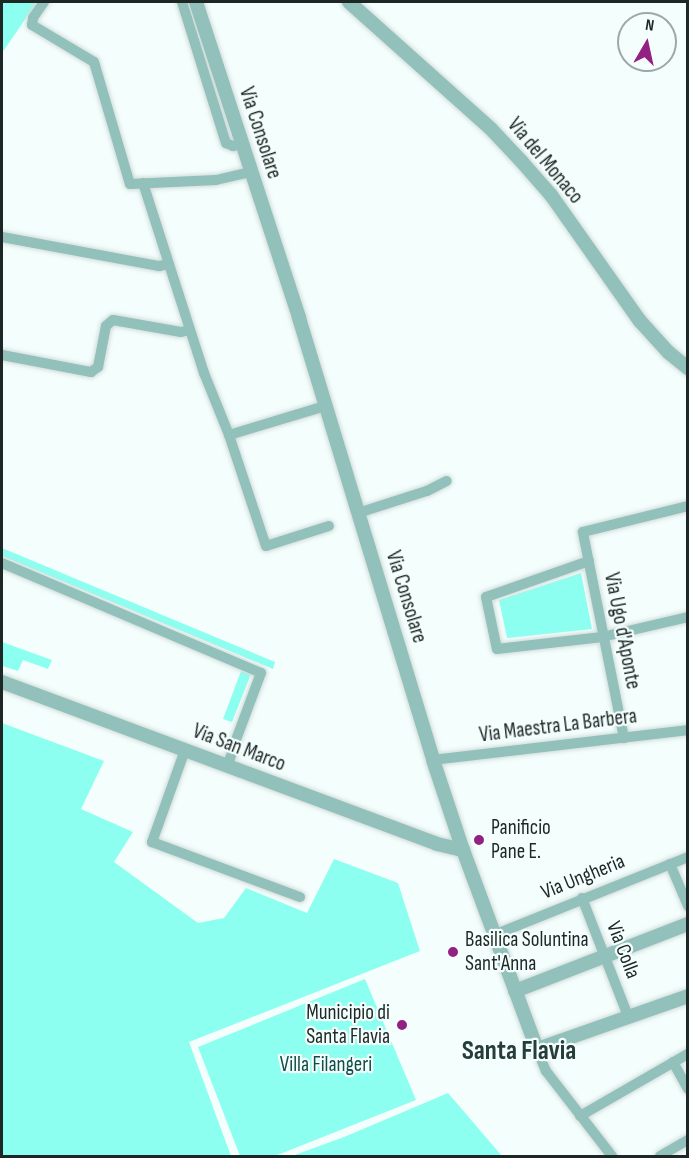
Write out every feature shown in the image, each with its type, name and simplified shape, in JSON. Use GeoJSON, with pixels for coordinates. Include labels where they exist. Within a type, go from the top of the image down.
{"type":"FeatureCollection","features":[{"type":"Feature","properties":{"kind":"street"},"geometry":{"type":"LineString","coordinates":[[44,2],[33,18],[32,25],[94,62],[130,184],[216,180],[251,172]]}},
{"type":"Feature","properties":{"kind":"street"},"geometry":{"type":"LineString","coordinates":[[182,2],[226,143],[233,146],[242,144]]}},
{"type":"Feature","properties":{"kind":"street","name":"Via Consolare"},"geometry":{"type":"LineString","coordinates":[[196,2],[325,406],[433,760],[463,850],[537,1049]]}},
{"type":"Feature","properties":{"kind":"street","name":"Via del Monaco"},"geometry":{"type":"LineString","coordinates":[[349,2],[465,104],[522,162],[551,195],[653,337],[687,368]]}},
{"type":"Feature","properties":{"kind":"street"},"geometry":{"type":"LineString","coordinates":[[143,183],[204,373],[229,435],[266,546],[329,526]]}},
{"type":"Feature","properties":{"kind":"street"},"geometry":{"type":"LineString","coordinates":[[2,237],[159,266],[169,264]]}},
{"type":"Feature","properties":{"kind":"street"},"geometry":{"type":"LineString","coordinates":[[2,355],[92,372],[98,367],[106,326],[113,320],[181,332],[190,330]]}},
{"type":"Feature","properties":{"kind":"street"},"geometry":{"type":"LineString","coordinates":[[229,435],[325,406]]}},
{"type":"Feature","properties":{"kind":"street"},"geometry":{"type":"LineString","coordinates":[[358,513],[427,491],[447,481]]}},
{"type":"Feature","properties":{"kind":"street","name":"Via Ugo d'Aponte"},"geometry":{"type":"LineString","coordinates":[[624,738],[602,638],[583,532],[687,506]]}},
{"type":"Feature","properties":{"kind":"street"},"geometry":{"type":"LineString","coordinates":[[589,561],[486,597],[497,649],[602,638],[687,617]]}},
{"type":"Feature","properties":{"kind":"street"},"geometry":{"type":"LineString","coordinates":[[2,563],[261,672],[236,740]]}},
{"type":"Feature","properties":{"kind":"street","name":"Via San Marco"},"geometry":{"type":"LineString","coordinates":[[2,682],[185,750],[229,759],[437,844],[463,850]]}},
{"type":"Feature","properties":{"kind":"street","name":"Via Maestra La Barbera"},"geometry":{"type":"LineString","coordinates":[[433,760],[687,730]]}},
{"type":"Feature","properties":{"kind":"street"},"geometry":{"type":"LineString","coordinates":[[185,750],[152,842],[300,897]]}},
{"type":"Feature","properties":{"kind":"street","name":"Via Ungheria"},"geometry":{"type":"LineString","coordinates":[[494,935],[687,857]]}},
{"type":"Feature","properties":{"kind":"street"},"geometry":{"type":"LineString","coordinates":[[670,864],[687,906]]}},
{"type":"Feature","properties":{"kind":"street","name":"Via Colla"},"geometry":{"type":"LineString","coordinates":[[582,898],[628,1016]]}},
{"type":"Feature","properties":{"kind":"street"},"geometry":{"type":"LineString","coordinates":[[515,991],[687,924]]}},
{"type":"Feature","properties":{"kind":"street"},"geometry":{"type":"LineString","coordinates":[[612,1156],[546,1071],[537,1049],[687,996]]}},
{"type":"Feature","properties":{"kind":"street"},"geometry":{"type":"LineString","coordinates":[[580,1116],[687,1054]]}},
{"type":"Feature","properties":{"kind":"street"},"geometry":{"type":"LineString","coordinates":[[673,1062],[687,1089]]}},
{"type":"Feature","properties":{"kind":"street"},"geometry":{"type":"LineString","coordinates":[[660,1156],[687,1140]]}},
{"type":"Feature","properties":{"kind":"green space"},"geometry":{"type":"Polygon","coordinates":[[[2,2],[37,2],[2,53],[2,2]]]}},
{"type":"Feature","properties":{"kind":"green space"},"geometry":{"type":"Polygon","coordinates":[[[2,548],[275,662],[273,669],[2,556],[2,548]]]}},
{"type":"Feature","properties":{"kind":"green space"},"geometry":{"type":"Polygon","coordinates":[[[581,573],[592,629],[507,638],[499,600],[581,573]]]}},
{"type":"Feature","properties":{"kind":"green space"},"geometry":{"type":"Polygon","coordinates":[[[2,642],[52,660],[48,669],[23,660],[18,671],[2,666],[2,642]]]}},
{"type":"Feature","properties":{"kind":"green space"},"geometry":{"type":"Polygon","coordinates":[[[241,671],[251,674],[232,722],[223,719],[241,671]]]}},
{"type":"Feature","properties":{"kind":"green space"},"geometry":{"type":"Polygon","coordinates":[[[2,723],[104,761],[81,809],[133,832],[114,862],[198,923],[224,918],[246,888],[307,913],[334,859],[398,883],[420,951],[189,1042],[231,1156],[2,1156],[2,723]]]}},
{"type":"Feature","properties":{"kind":"green space","name":"Villa Filangeri"},"geometry":{"type":"Polygon","coordinates":[[[365,979],[416,1100],[275,1156],[240,1156],[198,1047],[365,979]]]}},
{"type":"Feature","properties":{"kind":"green space"},"geometry":{"type":"Polygon","coordinates":[[[448,1093],[502,1156],[292,1156],[344,1137],[448,1093]]]}},
{"type":"Feature","properties":{"kind":"place","name":"Panificio Pane E."},"geometry":{"type":"Point","coordinates":[479,840]}},
{"type":"Feature","properties":{"kind":"place","name":"Basilica Soluntina Sant'Anna"},"geometry":{"type":"Point","coordinates":[453,952]}},
{"type":"Feature","properties":{"kind":"place","name":"Municipio di Santa Flavia"},"geometry":{"type":"Point","coordinates":[402,1025]}},
{"type":"Feature","properties":{"kind":"district","name":"Santa Flavia"},"geometry":{"type":"Point","coordinates":[519,1052]}}]}
